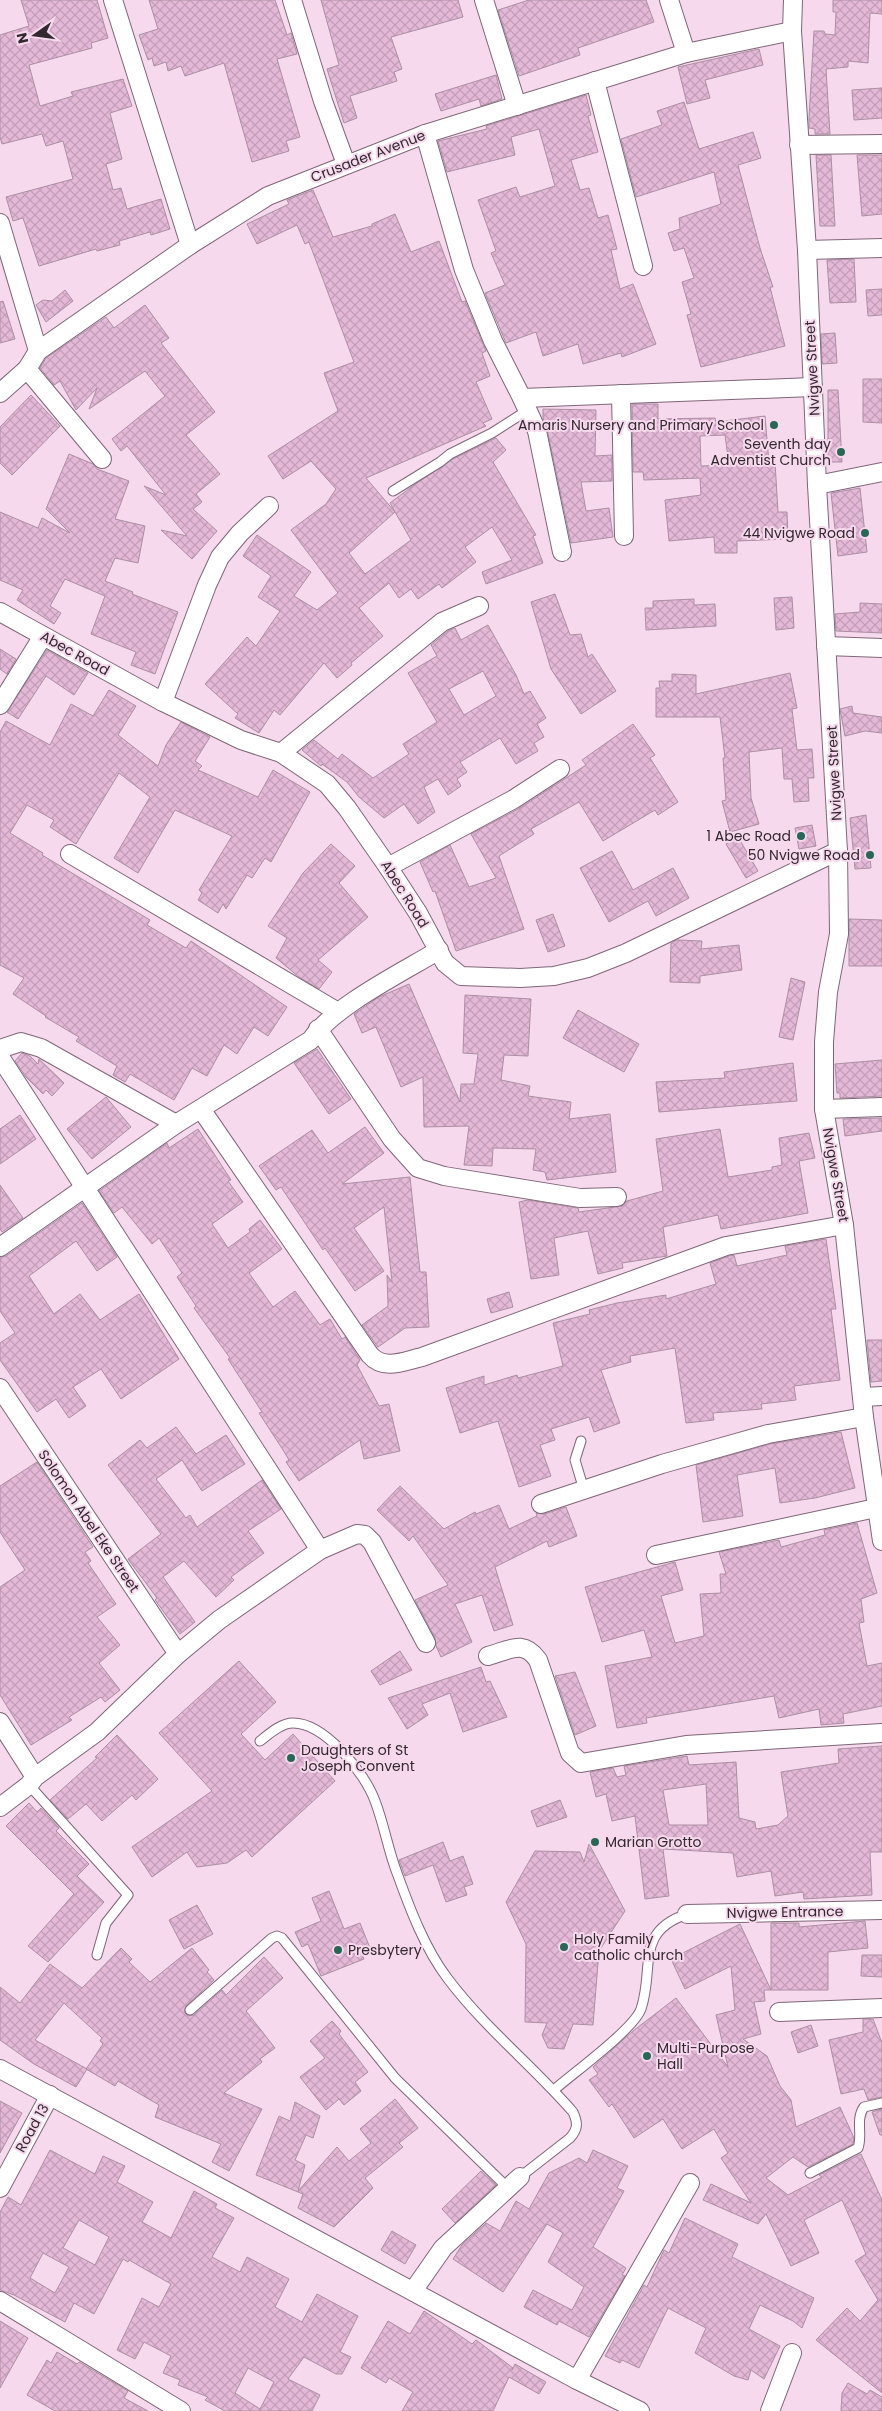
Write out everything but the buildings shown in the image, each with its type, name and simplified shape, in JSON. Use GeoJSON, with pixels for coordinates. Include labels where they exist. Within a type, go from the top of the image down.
{"type":"FeatureCollection","features":[{"type":"Feature","properties":{"kind":"street"},"geometry":{"type":"LineString","coordinates":[[113,0],[190,245]]}},
{"type":"Feature","properties":{"kind":"street"},"geometry":{"type":"LineString","coordinates":[[292,0],[322,100],[346,164]]}},
{"type":"Feature","properties":{"kind":"street"},"geometry":{"type":"LineString","coordinates":[[484,0],[517,106]]}},
{"type":"Feature","properties":{"kind":"street"},"geometry":{"type":"LineString","coordinates":[[669,0],[686,53]]}},
{"type":"Feature","properties":{"kind":"street","name":"Nvigwe Street"},"geometry":{"type":"LineString","coordinates":[[793,0],[792,31],[807,250],[817,485],[838,851],[839,934],[828,992],[824,1042],[824,1108],[844,1225],[864,1397],[864,1417],[882,1541]]}},
{"type":"Feature","properties":{"kind":"street","name":"Crusader Avenue"},"geometry":{"type":"LineString","coordinates":[[0,392],[27,368],[38,351],[190,245],[268,196],[425,134],[594,80],[686,53],[792,31]]}},
{"type":"Feature","properties":{"kind":"street"},"geometry":{"type":"LineString","coordinates":[[594,80],[644,266]]}},
{"type":"Feature","properties":{"kind":"street"},"geometry":{"type":"LineString","coordinates":[[425,134],[464,270],[492,341],[537,431],[562,552]]}},
{"type":"Feature","properties":{"kind":"street"},"geometry":{"type":"LineString","coordinates":[[799,145],[882,144]]}},
{"type":"Feature","properties":{"kind":"street"},"geometry":{"type":"LineString","coordinates":[[0,223],[38,351]]}},
{"type":"Feature","properties":{"kind":"street"},"geometry":{"type":"LineString","coordinates":[[807,250],[882,248]]}},
{"type":"Feature","properties":{"kind":"street"},"geometry":{"type":"LineString","coordinates":[[27,368],[102,459]]}},
{"type":"Feature","properties":{"kind":"street"},"geometry":{"type":"LineString","coordinates":[[525,404],[621,394],[813,387]]}},
{"type":"Feature","properties":{"kind":"street"},"geometry":{"type":"LineString","coordinates":[[621,394],[624,536]]}},
{"type":"Feature","properties":{"kind":"street"},"geometry":{"type":"LineString","coordinates":[[817,485],[882,472]]}},
{"type":"Feature","properties":{"kind":"street"},"geometry":{"type":"LineString","coordinates":[[164,702],[207,585],[220,557],[240,533],[269,506]]}},
{"type":"Feature","properties":{"kind":"street"},"geometry":{"type":"LineString","coordinates":[[281,753],[442,622],[478,606]]}},
{"type":"Feature","properties":{"kind":"street","name":"Abec Road"},"geometry":{"type":"LineString","coordinates":[[0,612],[164,702],[241,740],[281,753],[327,784],[347,808],[388,867],[418,913],[445,963],[453,972],[461,976],[554,976],[588,968],[626,953],[838,851]]}},
{"type":"Feature","properties":{"kind":"street"},"geometry":{"type":"LineString","coordinates":[[0,705],[43,636]]}},
{"type":"Feature","properties":{"kind":"street"},"geometry":{"type":"LineString","coordinates":[[826,646],[882,648]]}},
{"type":"Feature","properties":{"kind":"street"},"geometry":{"type":"LineString","coordinates":[[388,867],[514,799],[560,769]]}},
{"type":"Feature","properties":{"kind":"street"},"geometry":{"type":"LineString","coordinates":[[70,854],[338,1012]]}},
{"type":"Feature","properties":{"kind":"street"},"geometry":{"type":"LineString","coordinates":[[1,1245],[176,1124],[311,1040],[318,1029],[338,1012],[439,950]]}},
{"type":"Feature","properties":{"kind":"street"},"geometry":{"type":"LineString","coordinates":[[318,1029],[392,1139],[418,1168],[444,1176],[580,1198],[616,1197]]}},
{"type":"Feature","properties":{"kind":"street"},"geometry":{"type":"LineString","coordinates":[[0,1049],[21,1042],[41,1048],[176,1124]]}},
{"type":"Feature","properties":{"kind":"street"},"geometry":{"type":"LineString","coordinates":[[0,1057],[320,1550]]}},
{"type":"Feature","properties":{"kind":"street"},"geometry":{"type":"LineString","coordinates":[[824,1108],[882,1107]]}},
{"type":"Feature","properties":{"kind":"street"},"geometry":{"type":"LineString","coordinates":[[201,1109],[370,1355],[380,1364],[397,1363],[422,1357],[726,1246],[844,1225]]}},
{"type":"Feature","properties":{"kind":"street","name":"Solomon Abel Eke Street"},"geometry":{"type":"LineString","coordinates":[[0,1388],[178,1654]]}},
{"type":"Feature","properties":{"kind":"street"},"geometry":{"type":"LineString","coordinates":[[864,1397],[882,1396]]}},
{"type":"Feature","properties":{"kind":"street"},"geometry":{"type":"LineString","coordinates":[[541,1504],[662,1464],[768,1434],[864,1417]]}},
{"type":"Feature","properties":{"kind":"street"},"geometry":{"type":"LineString","coordinates":[[656,1555],[876,1508]]}},
{"type":"Feature","properties":{"kind":"street"},"geometry":{"type":"LineString","coordinates":[[0,1808],[32,1781],[97,1732],[178,1654],[219,1620],[320,1550],[357,1534],[366,1535],[372,1542],[426,1643]]}},
{"type":"Feature","properties":{"kind":"street"},"geometry":{"type":"LineString","coordinates":[[488,1656],[520,1647],[531,1650],[538,1660],[570,1753],[581,1763],[686,1745],[882,1732]]}},
{"type":"Feature","properties":{"kind":"street"},"geometry":{"type":"LineString","coordinates":[[0,1722],[32,1781]]}},
{"type":"Feature","properties":{"kind":"street","name":"Nvigwe Entrance"},"geometry":{"type":"LineString","coordinates":[[687,1914],[882,1910]]}},
{"type":"Feature","properties":{"kind":"street"},"geometry":{"type":"LineString","coordinates":[[779,2012],[882,2008]]}},
{"type":"Feature","properties":{"kind":"street"},"geometry":{"type":"LineString","coordinates":[[0,2069],[631,2409]]}},
{"type":"Feature","properties":{"kind":"street","name":"Road 13"},"geometry":{"type":"LineString","coordinates":[[0,2188],[50,2096]]}},
{"type":"Feature","properties":{"kind":"street"},"geometry":{"type":"LineString","coordinates":[[413,2290],[443,2248],[514,2183]]}},
{"type":"Feature","properties":{"kind":"street"},"geometry":{"type":"LineString","coordinates":[[577,2380],[690,2183]]}},
{"type":"Feature","properties":{"kind":"street"},"geometry":{"type":"LineString","coordinates":[[0,2301],[181,2411]]}},
{"type":"Feature","properties":{"kind":"street"},"geometry":{"type":"LineString","coordinates":[[770,2411],[792,2354]]}},
{"type":"Feature","properties":{"kind":"lane"},"geometry":{"type":"LineString","coordinates":[[392,491],[450,454],[492,433],[525,404]]}},
{"type":"Feature","properties":{"kind":"lane"},"geometry":{"type":"LineString","coordinates":[[580,1441],[575,1460],[584,1490]]}},
{"type":"Feature","properties":{"kind":"lane"},"geometry":{"type":"LineString","coordinates":[[190,2010],[272,1938],[277,1936],[282,1938],[395,2078],[514,2183],[570,2138],[577,2130],[577,2120],[573,2112],[554,2090],[490,2026],[448,1979],[424,1939],[396,1872],[375,1800],[366,1781],[338,1748],[320,1732],[307,1725],[293,1723],[284,1725],[260,1741]]}},
{"type":"Feature","properties":{"kind":"lane"},"geometry":{"type":"LineString","coordinates":[[32,1781],[128,1895],[106,1924],[96,1955]]}},
{"type":"Feature","properties":{"kind":"lane"},"geometry":{"type":"LineString","coordinates":[[554,2090],[630,2025],[640,2012],[645,1993],[647,1963],[655,1936],[661,1926],[687,1914]]}},
{"type":"Feature","properties":{"kind":"lane"},"geometry":{"type":"LineString","coordinates":[[810,2173],[858,2148],[861,2140],[860,2114],[864,2107],[882,2103]]}},
{"type":"Feature","properties":{"kind":"place","name":"Amaris Nursery and Primary School"},"geometry":{"type":"Point","coordinates":[774,425]}},
{"type":"Feature","properties":{"kind":"place","name":"Seventh day Adventist Church"},"geometry":{"type":"Point","coordinates":[841,452]}},
{"type":"Feature","properties":{"kind":"place","name":"44 Nvigwe Road"},"geometry":{"type":"Point","coordinates":[865,533]}},
{"type":"Feature","properties":{"kind":"place","name":"1 Abec Road"},"geometry":{"type":"Point","coordinates":[801,836]}},
{"type":"Feature","properties":{"kind":"place","name":"50 Nvigwe Road"},"geometry":{"type":"Point","coordinates":[870,855]}},
{"type":"Feature","properties":{"kind":"place","name":"Daughters of St Joseph Convent"},"geometry":{"type":"Point","coordinates":[291,1758]}},
{"type":"Feature","properties":{"kind":"place","name":"Marian Grotto"},"geometry":{"type":"Point","coordinates":[595,1842]}},
{"type":"Feature","properties":{"kind":"place","name":"Holy Family catholic church"},"geometry":{"type":"Point","coordinates":[564,1947]}},
{"type":"Feature","properties":{"kind":"place","name":"Presbytery"},"geometry":{"type":"Point","coordinates":[338,1950]}},
{"type":"Feature","properties":{"kind":"place","name":"Multi-Purpose Hall"},"geometry":{"type":"Point","coordinates":[647,2056]}}]}
